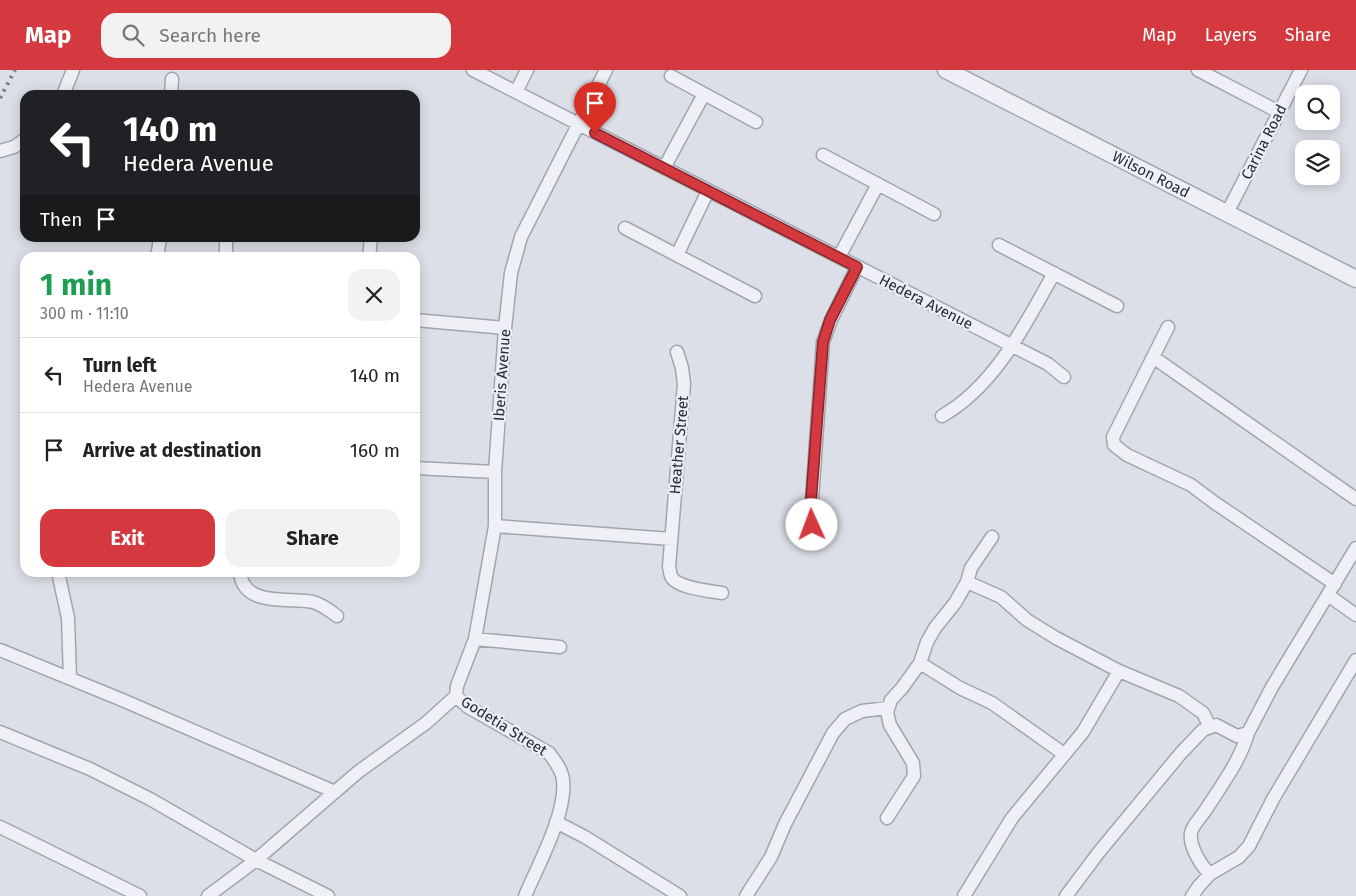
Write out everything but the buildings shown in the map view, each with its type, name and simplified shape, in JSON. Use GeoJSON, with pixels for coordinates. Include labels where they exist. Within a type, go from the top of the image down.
{"type":"FeatureCollection","features":[{"type":"Feature","properties":{"kind":"street"},"geometry":{"type":"LineString","coordinates":[[65,90],[73,70]]}},
{"type":"Feature","properties":{"kind":"street","name":"Hedera Avenue"},"geometry":{"type":"LineString","coordinates":[[473,70],[1048,364],[1064,377]]}},
{"type":"Feature","properties":{"kind":"street"},"geometry":{"type":"LineString","coordinates":[[516,92],[527,70]]}},
{"type":"Feature","properties":{"kind":"street","name":"Iberis Avenue"},"geometry":{"type":"LineString","coordinates":[[456,696],[457,686],[475,639],[495,526],[495,472],[505,328],[511,273],[521,237],[606,70]]}},
{"type":"Feature","properties":{"kind":"street","name":"Wilson Road"},"geometry":{"type":"LineString","coordinates":[[946,70],[1356,279]]}},
{"type":"Feature","properties":{"kind":"street"},"geometry":{"type":"LineString","coordinates":[[1198,70],[1279,112]]}},
{"type":"Feature","properties":{"kind":"street","name":"Carina Road"},"geometry":{"type":"LineString","coordinates":[[1227,214],[1300,70]]}},
{"type":"Feature","properties":{"kind":"street"},"geometry":{"type":"LineString","coordinates":[[670,76],[756,122]]}},
{"type":"Feature","properties":{"kind":"street"},"geometry":{"type":"LineString","coordinates":[[171,90],[172,79]]}},
{"type":"Feature","properties":{"kind":"street"},"geometry":{"type":"LineString","coordinates":[[664,168],[704,94]]}},
{"type":"Feature","properties":{"kind":"street"},"geometry":{"type":"LineString","coordinates":[[0,151],[14,147],[20,143]]}},
{"type":"Feature","properties":{"kind":"street"},"geometry":{"type":"LineString","coordinates":[[823,155],[934,214]]}},
{"type":"Feature","properties":{"kind":"street"},"geometry":{"type":"LineString","coordinates":[[839,257],[878,184]]}},
{"type":"Feature","properties":{"kind":"street"},"geometry":{"type":"LineString","coordinates":[[677,255],[708,191]]}},
{"type":"Feature","properties":{"kind":"street"},"geometry":{"type":"LineString","coordinates":[[625,228],[755,296]]}},
{"type":"Feature","properties":{"kind":"street"},"geometry":{"type":"LineString","coordinates":[[999,245],[1116,306]]}},
{"type":"Feature","properties":{"kind":"street"},"geometry":{"type":"LineString","coordinates":[[819,537],[812,525],[810,514],[823,342],[830,320],[857,267]]}},
{"type":"Feature","properties":{"kind":"street"},"geometry":{"type":"LineString","coordinates":[[942,416],[958,408],[970,397],[1013,346],[1054,273]]}},
{"type":"Feature","properties":{"kind":"street"},"geometry":{"type":"LineString","coordinates":[[420,320],[505,328]]}},
{"type":"Feature","properties":{"kind":"street"},"geometry":{"type":"LineString","coordinates":[[1168,327],[1113,437],[1114,446],[1127,455],[1191,485],[1335,584]]}},
{"type":"Feature","properties":{"kind":"street","name":"Heather Street"},"geometry":{"type":"LineString","coordinates":[[677,352],[684,384],[669,567],[671,576],[675,581],[696,588],[722,593]]}},
{"type":"Feature","properties":{"kind":"street"},"geometry":{"type":"LineString","coordinates":[[1153,357],[1356,499]]}},
{"type":"Feature","properties":{"kind":"street"},"geometry":{"type":"LineString","coordinates":[[420,468],[495,472]]}},
{"type":"Feature","properties":{"kind":"street"},"geometry":{"type":"LineString","coordinates":[[495,526],[671,539]]}},
{"type":"Feature","properties":{"kind":"street"},"geometry":{"type":"LineString","coordinates":[[887,818],[914,776],[913,763],[890,725],[888,708],[891,700],[920,663],[935,628],[955,603],[967,582],[971,568],[992,537]]}},
{"type":"Feature","properties":{"kind":"street"},"geometry":{"type":"LineString","coordinates":[[1210,874],[1204,868],[1192,845],[1191,833],[1228,776],[1272,687],[1356,548]]}},
{"type":"Feature","properties":{"kind":"street"},"geometry":{"type":"LineString","coordinates":[[59,577],[68,618],[70,678]]}},
{"type":"Feature","properties":{"kind":"street"},"geometry":{"type":"LineString","coordinates":[[242,577],[249,590],[259,597],[312,602],[325,606],[337,616]]}},
{"type":"Feature","properties":{"kind":"street"},"geometry":{"type":"LineString","coordinates":[[967,582],[1001,597],[1027,620],[1119,671],[1179,696],[1202,713],[1210,727]]}},
{"type":"Feature","properties":{"kind":"street"},"geometry":{"type":"LineString","coordinates":[[1328,595],[1356,616]]}},
{"type":"Feature","properties":{"kind":"street"},"geometry":{"type":"LineString","coordinates":[[475,639],[560,647]]}},
{"type":"Feature","properties":{"kind":"street"},"geometry":{"type":"LineString","coordinates":[[0,650],[70,678],[335,792]]}},
{"type":"Feature","properties":{"kind":"street"},"geometry":{"type":"LineString","coordinates":[[1192,896],[1210,874],[1239,857],[1249,846],[1273,799],[1356,660]]}},
{"type":"Feature","properties":{"kind":"street"},"geometry":{"type":"LineString","coordinates":[[920,663],[960,688],[992,703],[1064,754]]}},
{"type":"Feature","properties":{"kind":"street"},"geometry":{"type":"LineString","coordinates":[[964,896],[1012,818],[1083,732],[1119,671]]}},
{"type":"Feature","properties":{"kind":"street"},"geometry":{"type":"LineString","coordinates":[[208,896],[256,860],[358,772],[426,723],[456,696]]}},
{"type":"Feature","properties":{"kind":"street","name":"Godetia Street"},"geometry":{"type":"LineString","coordinates":[[456,696],[468,707],[549,753],[558,765],[563,779],[562,801],[556,822],[525,896]]}},
{"type":"Feature","properties":{"kind":"street"},"geometry":{"type":"LineString","coordinates":[[746,896],[771,856],[785,824],[833,733],[845,719],[862,711],[888,708]]}},
{"type":"Feature","properties":{"kind":"street"},"geometry":{"type":"LineString","coordinates":[[1066,896],[1181,753],[1203,730],[1216,725],[1237,736],[1248,733]]}},
{"type":"Feature","properties":{"kind":"street"},"geometry":{"type":"LineString","coordinates":[[0,732],[90,769],[150,799],[256,860],[328,896]]}},
{"type":"Feature","properties":{"kind":"street"},"geometry":{"type":"LineString","coordinates":[[556,822],[585,837],[680,896]]}},
{"type":"Feature","properties":{"kind":"street"},"geometry":{"type":"LineString","coordinates":[[0,827],[140,896]]}},
{"type":"Feature","properties":{"kind":"railway"},"geometry":{"type":"LineString","coordinates":[[0,98],[15,70]]}},
{"type":"Feature","properties":{"kind":"route"},"geometry":{"type":"LineString","coordinates":[[595,133],[857,267],[830,320],[823,342],[810,514],[812,525]]}}]}
